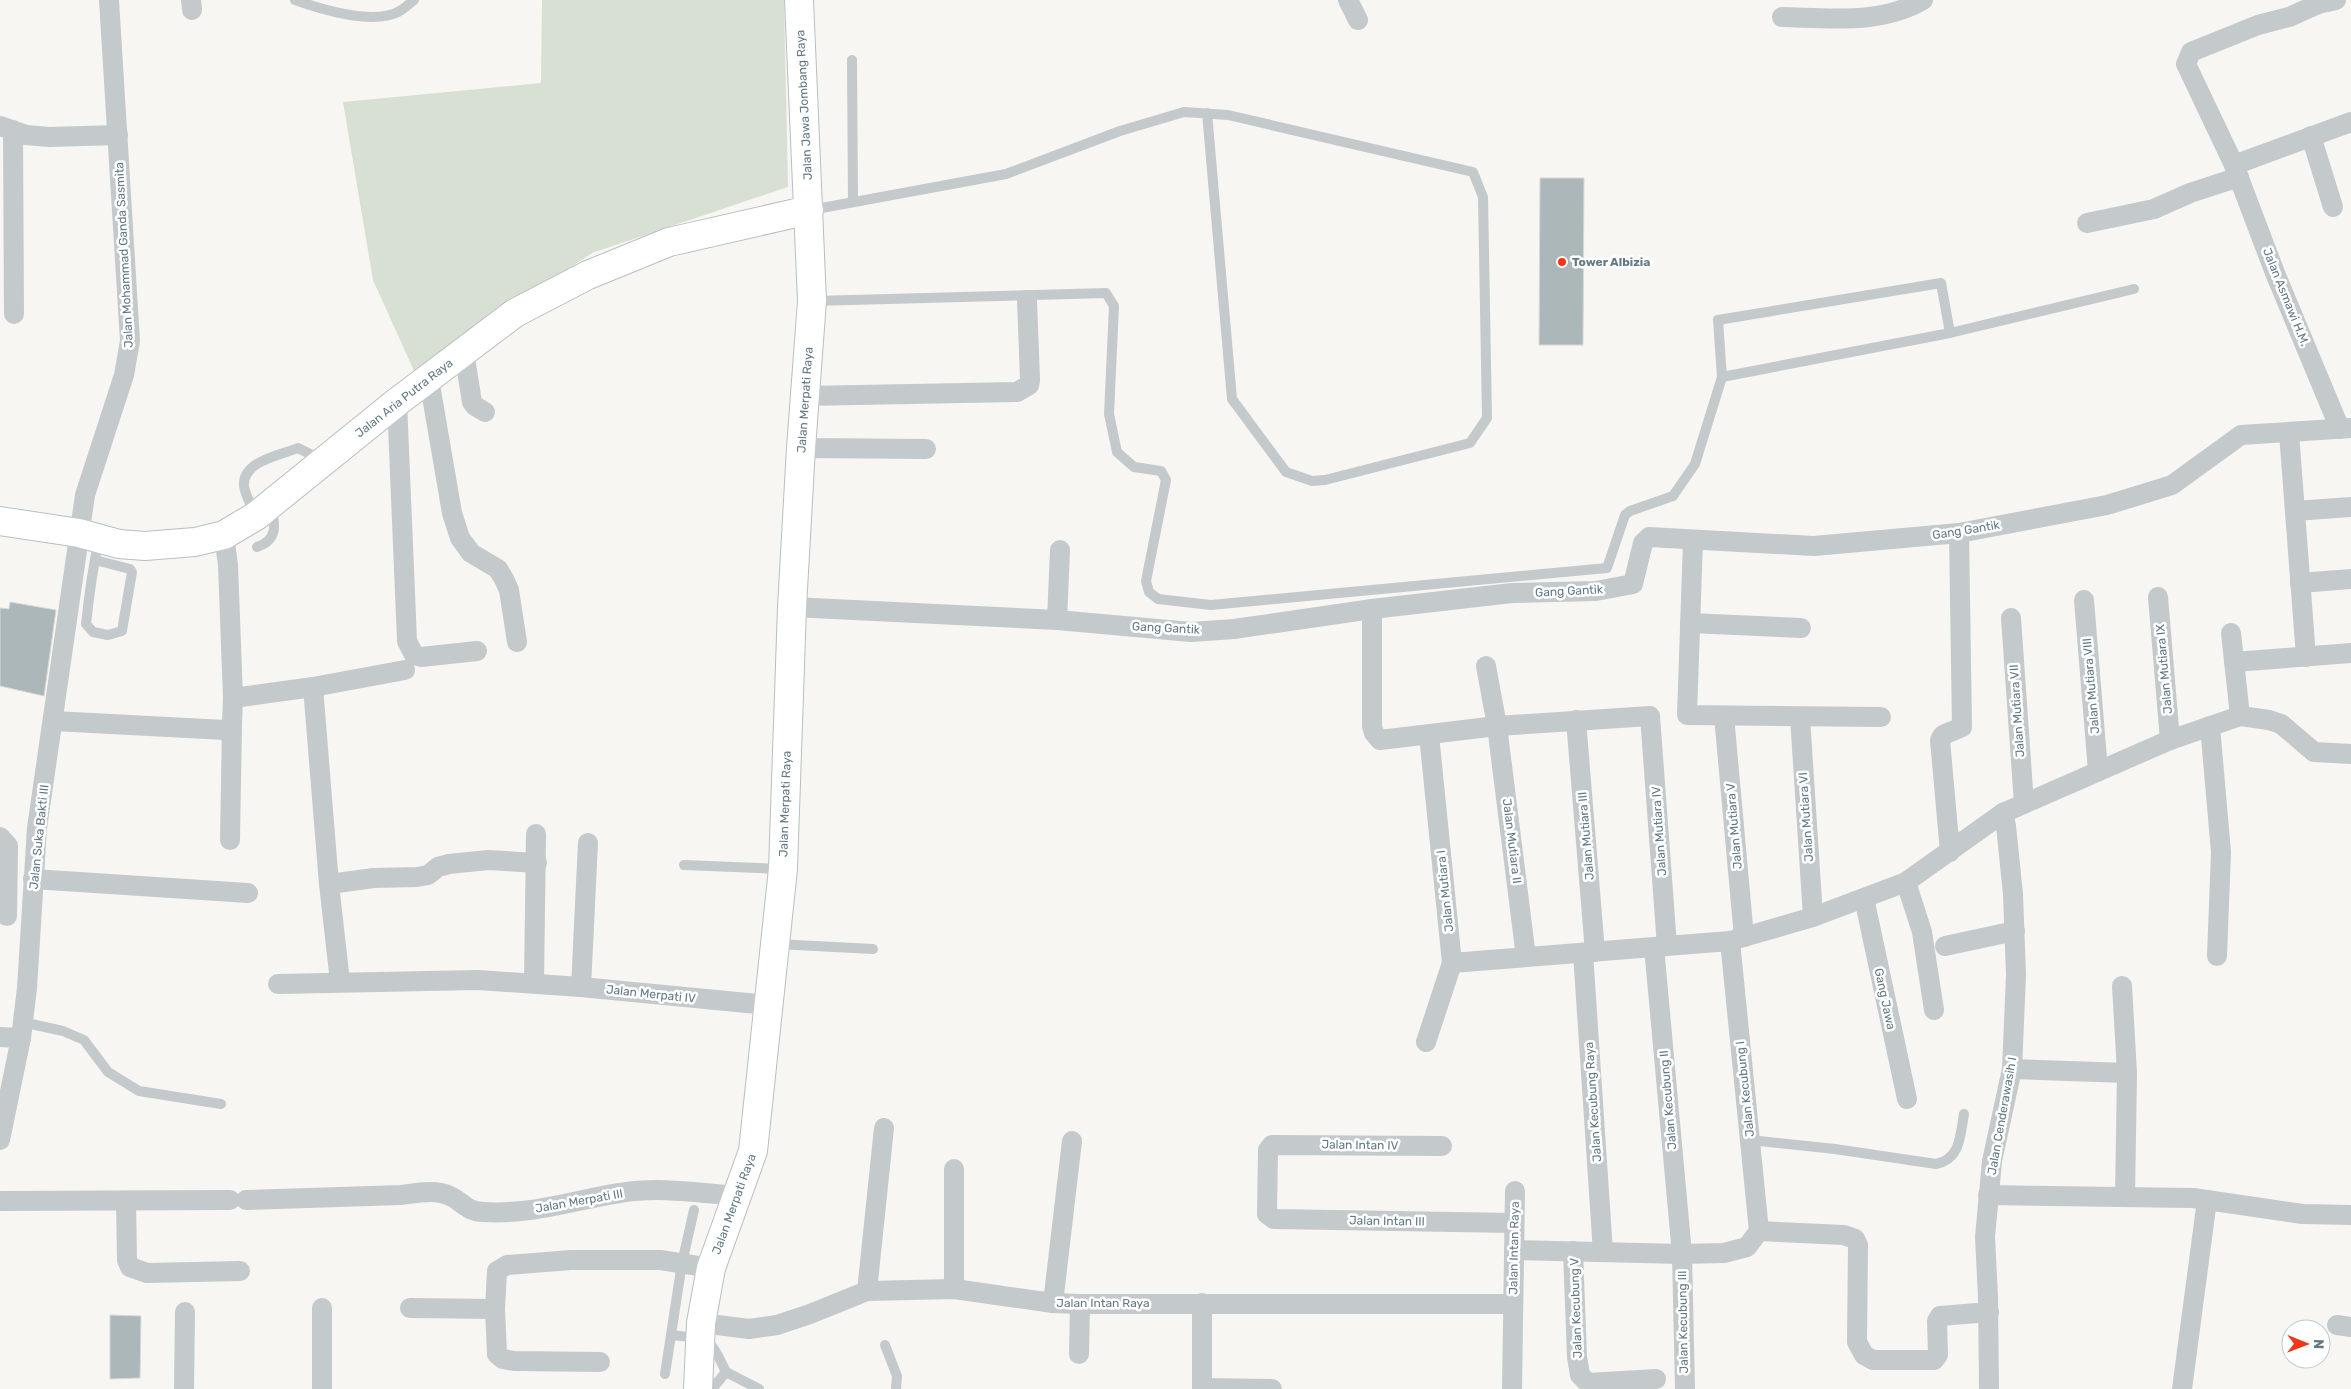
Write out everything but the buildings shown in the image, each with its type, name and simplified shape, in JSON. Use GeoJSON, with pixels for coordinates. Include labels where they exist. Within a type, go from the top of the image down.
{"type":"FeatureCollection","features":[{"type":"Feature","properties":{"kind":"main road","name":"Jalan Jawa Jombang Raya"},"geometry":{"type":"LineString","coordinates":[[799,0],[809,210]]}},
{"type":"Feature","properties":{"kind":"main road","name":"Jalan Merpati Raya"},"geometry":{"type":"LineString","coordinates":[[698,1389],[700,1330],[711,1268],[753,1151],[758,1123],[768,1005],[783,869],[792,607],[812,301],[809,210]]}},
{"type":"Feature","properties":{"kind":"main road","name":"Jalan Aria Putra Raya"},"geometry":{"type":"LineString","coordinates":[[0,521],[91,544],[161,546],[195,542],[224,535],[263,511],[397,402],[515,313],[588,275],[670,242],[809,210]]}},
{"type":"Feature","properties":{"kind":"street","name":"Jalan Mohammad Ganda Sasmita"},"geometry":{"type":"LineString","coordinates":[[91,544],[85,495],[124,375],[130,341],[109,0]]}},
{"type":"Feature","properties":{"kind":"street"},"geometry":{"type":"LineString","coordinates":[[1348,0],[1358,20]]}},
{"type":"Feature","properties":{"kind":"street"},"geometry":{"type":"LineString","coordinates":[[1782,17],[1851,19],[1888,14],[1923,0]]}},
{"type":"Feature","properties":{"kind":"street","name":"Jalan Asmawi H.M."},"geometry":{"type":"LineString","coordinates":[[2336,0],[2318,4],[2289,17],[2258,25],[2191,52],[2186,64],[2236,171],[2275,272],[2346,428]]}},
{"type":"Feature","properties":{"kind":"street"},"geometry":{"type":"LineString","coordinates":[[2087,223],[2154,209],[2311,136],[2351,122]]}},
{"type":"Feature","properties":{"kind":"street"},"geometry":{"type":"LineString","coordinates":[[14,314],[7,128],[26,134],[49,137],[118,135]]}},
{"type":"Feature","properties":{"kind":"street"},"geometry":{"type":"LineString","coordinates":[[2311,136],[2333,207]]}},
{"type":"Feature","properties":{"kind":"street"},"geometry":{"type":"LineString","coordinates":[[805,396],[1017,392],[1025,389],[1030,380],[1027,300]]}},
{"type":"Feature","properties":{"kind":"street"},"geometry":{"type":"LineString","coordinates":[[464,352],[472,402],[485,412]]}},
{"type":"Feature","properties":{"kind":"street"},"geometry":{"type":"LineString","coordinates":[[429,379],[452,513],[460,538],[471,553],[498,569],[504,579],[510,590],[517,642]]}},
{"type":"Feature","properties":{"kind":"street"},"geometry":{"type":"LineString","coordinates":[[397,402],[406,641],[414,654],[421,657],[477,651]]}},
{"type":"Feature","properties":{"kind":"street","name":"Gang Gantik"},"geometry":{"type":"LineString","coordinates":[[792,607],[1057,620],[1191,632],[1512,593],[1596,591],[1631,586],[1634,582],[1646,538],[1814,546],[1959,534],[2106,505],[2172,485],[2241,435],[2346,428]]}},
{"type":"Feature","properties":{"kind":"street"},"geometry":{"type":"LineString","coordinates":[[2290,433],[2306,657]]}},
{"type":"Feature","properties":{"kind":"street"},"geometry":{"type":"LineString","coordinates":[[801,448],[926,448]]}},
{"type":"Feature","properties":{"kind":"street"},"geometry":{"type":"LineString","coordinates":[[2295,511],[2351,507]]}},
{"type":"Feature","properties":{"kind":"street"},"geometry":{"type":"LineString","coordinates":[[1950,852],[1940,740],[1943,735],[1962,726],[1959,534]]}},
{"type":"Feature","properties":{"kind":"street"},"geometry":{"type":"LineString","coordinates":[[224,535],[228,565],[232,698],[230,840]]}},
{"type":"Feature","properties":{"kind":"street"},"geometry":{"type":"LineString","coordinates":[[1693,541],[1687,715],[1881,717]]}},
{"type":"Feature","properties":{"kind":"street","name":"Jalan Suka Bakti III"},"geometry":{"type":"LineString","coordinates":[[0,1140],[22,1030],[37,828],[54,721],[91,544]]}},
{"type":"Feature","properties":{"kind":"street"},"geometry":{"type":"LineString","coordinates":[[1057,620],[1060,550]]}},
{"type":"Feature","properties":{"kind":"street"},"geometry":{"type":"LineString","coordinates":[[2300,584],[2351,578]]}},
{"type":"Feature","properties":{"kind":"street","name":"Jalan Mutiara IX"},"geometry":{"type":"LineString","coordinates":[[2158,597],[2170,740]]}},
{"type":"Feature","properties":{"kind":"street","name":"Jalan Mutiara VIII"},"geometry":{"type":"LineString","coordinates":[[2084,600],[2098,771]]}},
{"type":"Feature","properties":{"kind":"street"},"geometry":{"type":"LineString","coordinates":[[1372,609],[1374,732],[1380,740],[1497,726],[1576,720]]}},
{"type":"Feature","properties":{"kind":"street","name":"Jalan Mutiara VII"},"geometry":{"type":"LineString","coordinates":[[2011,618],[2024,804]]}},
{"type":"Feature","properties":{"kind":"street"},"geometry":{"type":"LineString","coordinates":[[1690,623],[1801,628]]}},
{"type":"Feature","properties":{"kind":"street"},"geometry":{"type":"LineString","coordinates":[[2231,632],[2240,716]]}},
{"type":"Feature","properties":{"kind":"street"},"geometry":{"type":"LineString","coordinates":[[2234,662],[2351,653]]}},
{"type":"Feature","properties":{"kind":"street","name":"Jalan Mutiara II"},"geometry":{"type":"LineString","coordinates":[[1486,666],[1497,726],[1526,957]]}},
{"type":"Feature","properties":{"kind":"street"},"geometry":{"type":"LineString","coordinates":[[232,698],[313,687],[405,670]]}},
{"type":"Feature","properties":{"kind":"street"},"geometry":{"type":"LineString","coordinates":[[313,687],[329,884],[340,982]]}},
{"type":"Feature","properties":{"kind":"street","name":"Jalan Mutiara IV"},"geometry":{"type":"LineString","coordinates":[[1576,720],[1650,716],[1661,946]]}},
{"type":"Feature","properties":{"kind":"street","name":"Jalan Mutiara V"},"geometry":{"type":"LineString","coordinates":[[1724,716],[1737,939]]}},
{"type":"Feature","properties":{"kind":"street"},"geometry":{"type":"LineString","coordinates":[[1452,964],[1737,939],[1813,917],[1906,882],[2003,813],[2170,740],[2240,716],[2269,720],[2281,724],[2314,752],[2351,754]]}},
{"type":"Feature","properties":{"kind":"street","name":"Jalan Mutiara VI"},"geometry":{"type":"LineString","coordinates":[[1800,717],[1813,917]]}},
{"type":"Feature","properties":{"kind":"street","name":"Jalan Mutiara III"},"geometry":{"type":"LineString","coordinates":[[1576,720],[1589,952]]}},
{"type":"Feature","properties":{"kind":"street"},"geometry":{"type":"LineString","coordinates":[[54,721],[225,730],[232,724]]}},
{"type":"Feature","properties":{"kind":"street"},"geometry":{"type":"LineString","coordinates":[[2210,726],[2221,852],[2217,956]]}},
{"type":"Feature","properties":{"kind":"street","name":"Jalan Mutiara I"},"geometry":{"type":"LineString","coordinates":[[1426,1042],[1452,964],[1429,735]]}},
{"type":"Feature","properties":{"kind":"street","name":"Jalan Cenderawasih I"},"geometry":{"type":"LineString","coordinates":[[1989,1389],[1985,1237],[1992,1161],[2012,1069],[2017,954],[2008,845],[2003,813]]}},
{"type":"Feature","properties":{"kind":"street"},"geometry":{"type":"LineString","coordinates":[[534,983],[536,834]]}},
{"type":"Feature","properties":{"kind":"street"},"geometry":{"type":"LineString","coordinates":[[0,837],[8,846],[4,916],[31,920]]}},
{"type":"Feature","properties":{"kind":"street"},"geometry":{"type":"LineString","coordinates":[[581,987],[588,843]]}},
{"type":"Feature","properties":{"kind":"street"},"geometry":{"type":"LineString","coordinates":[[329,884],[374,878],[428,875],[438,867],[449,864],[488,860],[537,863]]}},
{"type":"Feature","properties":{"kind":"street"},"geometry":{"type":"LineString","coordinates":[[33,879],[248,893]]}},
{"type":"Feature","properties":{"kind":"street"},"geometry":{"type":"LineString","coordinates":[[1906,882],[1922,932],[1934,1010]]}},
{"type":"Feature","properties":{"kind":"street","name":"Gang Jawa"},"geometry":{"type":"LineString","coordinates":[[1864,898],[1907,1100]]}},
{"type":"Feature","properties":{"kind":"street"},"geometry":{"type":"LineString","coordinates":[[1945,946],[2014,931]]}},
{"type":"Feature","properties":{"kind":"street","name":"Jalan Kecubung I"},"geometry":{"type":"LineString","coordinates":[[1737,939],[1758,1234]]}},
{"type":"Feature","properties":{"kind":"street","name":"Jalan Kecubung II"},"geometry":{"type":"LineString","coordinates":[[1661,946],[1682,1254]]}},
{"type":"Feature","properties":{"kind":"street","name":"Jalan Kecubung Raya"},"geometry":{"type":"LineString","coordinates":[[1589,952],[1603,1252]]}},
{"type":"Feature","properties":{"kind":"street","name":"Jalan Merpati IV"},"geometry":{"type":"LineString","coordinates":[[278,984],[478,980],[581,987],[768,1005]]}},
{"type":"Feature","properties":{"kind":"street"},"geometry":{"type":"LineString","coordinates":[[2122,986],[2127,1073],[2125,1197]]}},
{"type":"Feature","properties":{"kind":"street"},"geometry":{"type":"LineString","coordinates":[[0,1037],[22,1030]]}},
{"type":"Feature","properties":{"kind":"street"},"geometry":{"type":"LineString","coordinates":[[2012,1069],[2127,1073]]}},
{"type":"Feature","properties":{"kind":"street"},"geometry":{"type":"LineString","coordinates":[[867,1291],[884,1128]]}},
{"type":"Feature","properties":{"kind":"street"},"geometry":{"type":"LineString","coordinates":[[1053,1303],[1072,1140]]}},
{"type":"Feature","properties":{"kind":"street","name":"Jalan Intan IV"},"geometry":{"type":"LineString","coordinates":[[1266,1208],[1268,1150],[1269,1147],[1277,1144],[1442,1146]]}},
{"type":"Feature","properties":{"kind":"street"},"geometry":{"type":"LineString","coordinates":[[954,1169],[954,1289]]}},
{"type":"Feature","properties":{"kind":"street","name":"Jalan Merpati III"},"geometry":{"type":"LineString","coordinates":[[0,1201],[238,1200],[401,1195],[423,1192],[451,1196],[466,1208],[482,1212],[547,1209],[621,1193],[660,1190],[738,1196]]}},
{"type":"Feature","properties":{"kind":"street","name":"Jalan Intan Raya"},"geometry":{"type":"LineString","coordinates":[[1512,1389],[1514,1191]]}},
{"type":"Feature","properties":{"kind":"street"},"geometry":{"type":"LineString","coordinates":[[1988,1195],[2207,1200],[2303,1214],[2351,1214]]}},
{"type":"Feature","properties":{"kind":"street"},"geometry":{"type":"LineString","coordinates":[[126,1200],[127,1260],[130,1267],[147,1273],[240,1271]]}},
{"type":"Feature","properties":{"kind":"street"},"geometry":{"type":"LineString","coordinates":[[2182,1389],[2207,1200]]}},
{"type":"Feature","properties":{"kind":"street","name":"Jalan Intan III"},"geometry":{"type":"LineString","coordinates":[[1266,1208],[1267,1214],[1274,1219],[1514,1223]]}},
{"type":"Feature","properties":{"kind":"street"},"geometry":{"type":"LineString","coordinates":[[1514,1250],[1682,1254],[1724,1253],[1742,1250],[1758,1234],[1844,1235],[1855,1240],[1858,1245],[1857,1342],[1864,1355],[1873,1360],[1934,1360],[1938,1355],[1937,1321],[1940,1316],[1988,1312]]}},
{"type":"Feature","properties":{"kind":"street","name":"Jalan Kecubung V"},"geometry":{"type":"LineString","coordinates":[[1573,1251],[1577,1357],[1580,1375],[1588,1382],[1656,1379]]}},
{"type":"Feature","properties":{"kind":"street","name":"Jalan Kecubung III"},"geometry":{"type":"LineString","coordinates":[[1682,1254],[1685,1389]]}},
{"type":"Feature","properties":{"kind":"street"},"geometry":{"type":"LineString","coordinates":[[600,1362],[503,1359],[497,1354],[495,1276],[497,1271],[507,1265],[570,1260],[634,1259],[682,1263],[711,1268]]}},
{"type":"Feature","properties":{"kind":"street","name":"Jalan Intan Raya"},"geometry":{"type":"LineString","coordinates":[[700,1330],[777,1325],[867,1291],[954,1289],[1053,1303],[1080,1304],[1513,1304]]}},
{"type":"Feature","properties":{"kind":"street"},"geometry":{"type":"LineString","coordinates":[[1202,1303],[1202,1389],[1272,1389]]}},
{"type":"Feature","properties":{"kind":"street"},"geometry":{"type":"LineString","coordinates":[[1079,1354],[1080,1304]]}},
{"type":"Feature","properties":{"kind":"street"},"geometry":{"type":"LineString","coordinates":[[322,1308],[322,1389]]}},
{"type":"Feature","properties":{"kind":"street"},"geometry":{"type":"LineString","coordinates":[[410,1308],[495,1309]]}},
{"type":"Feature","properties":{"kind":"street"},"geometry":{"type":"LineString","coordinates":[[184,1389],[185,1312]]}},
{"type":"Feature","properties":{"kind":"lane"},"geometry":{"type":"LineString","coordinates":[[295,0],[343,15],[378,16],[397,12],[414,0]]}},
{"type":"Feature","properties":{"kind":"lane"},"geometry":{"type":"LineString","coordinates":[[852,60],[853,202]]}},
{"type":"Feature","properties":{"kind":"lane"},"geometry":{"type":"LineString","coordinates":[[809,210],[1006,174],[1120,130],[1184,112],[1207,113],[1228,115],[1473,172],[1483,197],[1487,418],[1470,443],[1325,480],[1312,481],[1286,472],[1232,399],[1207,113]]}},
{"type":"Feature","properties":{"kind":"lane"},"geometry":{"type":"LineString","coordinates":[[812,301],[1106,293],[1114,306],[1110,414],[1117,452],[1134,466],[1161,471],[1166,480],[1146,581],[1149,592],[1158,599],[1211,605],[1607,568],[1625,515],[1630,511],[1673,496],[1694,464],[1722,376],[1718,320],[1941,283],[1950,333]]}},
{"type":"Feature","properties":{"kind":"lane"},"geometry":{"type":"LineString","coordinates":[[1722,376],[1950,333],[2134,289]]}},
{"type":"Feature","properties":{"kind":"lane"},"geometry":{"type":"LineString","coordinates":[[257,548],[267,544],[274,536],[274,519],[263,511],[244,486],[247,473],[256,464],[298,448],[310,454],[318,467]]}},
{"type":"Feature","properties":{"kind":"lane"},"geometry":{"type":"LineString","coordinates":[[91,544],[132,572],[125,621],[122,631],[117,634],[93,632],[86,624],[91,544]]}},
{"type":"Feature","properties":{"kind":"lane"},"geometry":{"type":"LineString","coordinates":[[684,865],[783,869]]}},
{"type":"Feature","properties":{"kind":"lane"},"geometry":{"type":"LineString","coordinates":[[775,944],[873,949]]}},
{"type":"Feature","properties":{"kind":"lane"},"geometry":{"type":"LineString","coordinates":[[22,1030],[63,1031],[84,1040],[108,1072],[139,1091],[221,1104]]}},
{"type":"Feature","properties":{"kind":"lane"},"geometry":{"type":"LineString","coordinates":[[1750,1140],[1835,1149],[1936,1164],[1946,1162],[1953,1157],[1964,1114]]}},
{"type":"Feature","properties":{"kind":"lane"},"geometry":{"type":"LineString","coordinates":[[665,1374],[682,1263],[694,1210]]}},
{"type":"Feature","properties":{"kind":"lane"},"geometry":{"type":"LineString","coordinates":[[671,1335],[700,1330],[707,1341],[714,1347],[726,1372],[759,1389]]}},
{"type":"Feature","properties":{"kind":"lane"},"geometry":{"type":"LineString","coordinates":[[885,1345],[897,1376],[896,1389]]}},
{"type":"Feature","properties":{"kind":"lane"},"geometry":{"type":"LineString","coordinates":[[712,1389],[726,1372]]}},
{"type":"Feature","properties":{"kind":"shaded area"},"geometry":{"type":"Polygon","coordinates":[[[542,0],[784,0],[788,187],[592,253],[415,373],[373,280],[343,102],[541,83],[542,0]]]}},
{"type":"Feature","properties":{"kind":"place","name":"Tower Albizia"},"geometry":{"type":"Point","coordinates":[1562,262]}}]}
